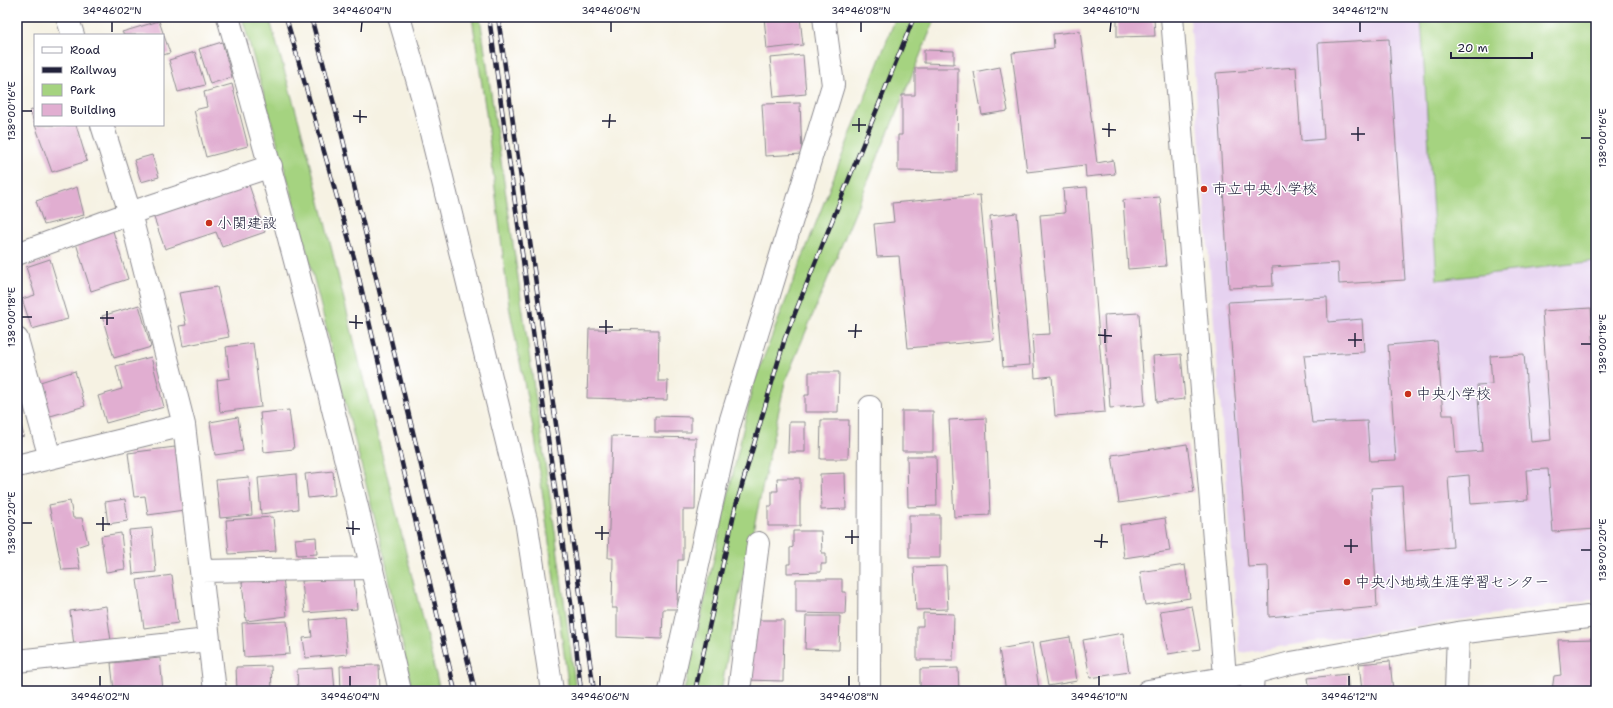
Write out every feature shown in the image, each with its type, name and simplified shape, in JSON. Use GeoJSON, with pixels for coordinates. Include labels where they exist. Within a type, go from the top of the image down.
{"type":"FeatureCollection","features":[{"type":"Feature","properties":{"kind":"street"},"geometry":{"type":"LineString","coordinates":[[67,17],[73,34]]}},
{"type":"Feature","properties":{"kind":"street"},"geometry":{"type":"LineString","coordinates":[[228,17],[271,166],[372,568],[400,691]]}},
{"type":"Feature","properties":{"kind":"street"},"geometry":{"type":"LineString","coordinates":[[399,17],[422,96],[526,520],[552,691]]}},
{"type":"Feature","properties":{"kind":"street"},"geometry":{"type":"LineString","coordinates":[[670,691],[729,426],[833,85],[824,17]]}},
{"type":"Feature","properties":{"kind":"street"},"geometry":{"type":"LineString","coordinates":[[1172,17],[1225,677]]}},
{"type":"Feature","properties":{"kind":"street"},"geometry":{"type":"LineString","coordinates":[[102,126],[130,213],[184,425],[215,691]]}},
{"type":"Feature","properties":{"kind":"street"},"geometry":{"type":"LineString","coordinates":[[17,254],[130,213],[271,166]]}},
{"type":"Feature","properties":{"kind":"street"},"geometry":{"type":"LineString","coordinates":[[17,339],[50,458]]}},
{"type":"Feature","properties":{"kind":"street"},"geometry":{"type":"LineString","coordinates":[[868,691],[870,408]]}},
{"type":"Feature","properties":{"kind":"street"},"geometry":{"type":"LineString","coordinates":[[17,466],[184,425]]}},
{"type":"Feature","properties":{"kind":"street"},"geometry":{"type":"LineString","coordinates":[[739,691],[758,543]]}},
{"type":"Feature","properties":{"kind":"street"},"geometry":{"type":"LineString","coordinates":[[201,571],[372,568]]}},
{"type":"Feature","properties":{"kind":"street"},"geometry":{"type":"LineString","coordinates":[[1156,690],[1225,677],[1252,682],[1291,662],[1458,633],[1596,616]]}},
{"type":"Feature","properties":{"kind":"street"},"geometry":{"type":"LineString","coordinates":[[1456,691],[1458,633]]}},
{"type":"Feature","properties":{"kind":"street"},"geometry":{"type":"LineString","coordinates":[[17,661],[208,640]]}},
{"type":"Feature","properties":{"kind":"shaded area","name":"中央小学校"},"geometry":{"type":"Polygon","coordinates":[[[1190,17],[1596,17],[1596,599],[1240,653],[1190,17]]]}},
{"type":"Feature","properties":{"kind":"green space"},"geometry":{"type":"Polygon","coordinates":[[[242,17],[269,17],[309,157],[440,691],[412,691],[385,559],[298,216],[242,17]]]}},
{"type":"Feature","properties":{"kind":"green space"},"geometry":{"type":"Polygon","coordinates":[[[472,17],[480,17],[555,531],[576,691],[569,691],[535,438],[509,306],[486,113],[472,17]]]}},
{"type":"Feature","properties":{"kind":"green space"},"geometry":{"type":"Polygon","coordinates":[[[896,17],[936,17],[785,382],[737,606],[721,691],[684,691],[753,385],[896,17]]]}},
{"type":"Feature","properties":{"kind":"green space"},"geometry":{"type":"Polygon","coordinates":[[[1421,17],[1596,17],[1596,261],[1437,280],[1421,17]]]}},
{"type":"Feature","properties":{"kind":"building"},"geometry":{"type":"Polygon","coordinates":[[[764,17],[800,17],[803,45],[767,49],[764,17]]]}},
{"type":"Feature","properties":{"kind":"building"},"geometry":{"type":"Polygon","coordinates":[[[1117,17],[1154,17],[1155,36],[1117,37],[1117,17]]]}},
{"type":"Feature","properties":{"kind":"building"},"geometry":{"type":"Polygon","coordinates":[[[159,21],[163,34],[123,34],[122,32],[159,21]]]}},
{"type":"Feature","properties":{"kind":"building"},"geometry":{"type":"Polygon","coordinates":[[[1080,31],[1097,163],[1113,160],[1115,174],[1086,177],[1085,165],[1027,172],[1012,53],[1054,48],[1053,34],[1080,31]]]}},
{"type":"Feature","properties":{"kind":"building"},"geometry":{"type":"Polygon","coordinates":[[[164,36],[170,53],[164,55],[164,36]]]}},
{"type":"Feature","properties":{"kind":"building"},"geometry":{"type":"Polygon","coordinates":[[[1389,39],[1405,280],[1339,284],[1338,263],[1272,267],[1273,286],[1229,288],[1216,73],[1296,67],[1301,141],[1324,139],[1318,43],[1389,39]]]}},
{"type":"Feature","properties":{"kind":"building"},"geometry":{"type":"Polygon","coordinates":[[[222,42],[232,77],[210,84],[199,49],[222,42]]]}},
{"type":"Feature","properties":{"kind":"building"},"geometry":{"type":"Polygon","coordinates":[[[924,50],[954,51],[954,64],[924,63],[924,50]]]}},
{"type":"Feature","properties":{"kind":"building"},"geometry":{"type":"Polygon","coordinates":[[[195,52],[205,85],[178,92],[169,60],[195,52]]]}},
{"type":"Feature","properties":{"kind":"building"},"geometry":{"type":"Polygon","coordinates":[[[803,55],[806,94],[774,97],[770,58],[803,55]]]}},
{"type":"Feature","properties":{"kind":"building"},"geometry":{"type":"Polygon","coordinates":[[[1000,67],[1008,111],[982,115],[974,72],[1000,67]]]}},
{"type":"Feature","properties":{"kind":"building"},"geometry":{"type":"Polygon","coordinates":[[[915,68],[958,68],[957,172],[898,171],[898,135],[902,135],[902,95],[915,95],[915,68]]]}},
{"type":"Feature","properties":{"kind":"building"},"geometry":{"type":"Polygon","coordinates":[[[232,84],[248,146],[206,157],[194,110],[207,107],[204,92],[232,84]]]}},
{"type":"Feature","properties":{"kind":"building"},"geometry":{"type":"Polygon","coordinates":[[[800,103],[802,154],[765,156],[762,104],[800,103]]]}},
{"type":"Feature","properties":{"kind":"building"},"geometry":{"type":"Polygon","coordinates":[[[34,109],[34,122],[30,111],[34,109]]]}},
{"type":"Feature","properties":{"kind":"building"},"geometry":{"type":"Polygon","coordinates":[[[35,126],[76,126],[87,161],[52,172],[35,126]]]}},
{"type":"Feature","properties":{"kind":"building"},"geometry":{"type":"Polygon","coordinates":[[[152,155],[159,177],[141,182],[134,160],[152,155]]]}},
{"type":"Feature","properties":{"kind":"building","name":"小関建設"},"geometry":{"type":"Polygon","coordinates":[[[248,182],[265,232],[222,247],[216,232],[165,249],[153,215],[248,182]]]}},
{"type":"Feature","properties":{"kind":"building"},"geometry":{"type":"Polygon","coordinates":[[[77,187],[84,215],[44,225],[36,201],[77,187]]]}},
{"type":"Feature","properties":{"kind":"building"},"geometry":{"type":"Polygon","coordinates":[[[1087,187],[1105,412],[1055,416],[1052,376],[1035,378],[1032,335],[1050,334],[1040,215],[1065,213],[1063,189],[1087,187]]]}},
{"type":"Feature","properties":{"kind":"building"},"geometry":{"type":"Polygon","coordinates":[[[980,195],[994,340],[908,348],[899,256],[877,257],[874,224],[894,222],[892,203],[980,195]]]}},
{"type":"Feature","properties":{"kind":"building"},"geometry":{"type":"Polygon","coordinates":[[[1160,197],[1166,266],[1128,269],[1123,200],[1160,197]]]}},
{"type":"Feature","properties":{"kind":"building"},"geometry":{"type":"Polygon","coordinates":[[[1017,213],[1030,365],[1003,367],[990,216],[1017,213]]]}},
{"type":"Feature","properties":{"kind":"building"},"geometry":{"type":"Polygon","coordinates":[[[112,228],[128,279],[91,291],[75,240],[112,228]]]}},
{"type":"Feature","properties":{"kind":"building"},"geometry":{"type":"Polygon","coordinates":[[[50,259],[68,319],[32,329],[22,299],[35,295],[26,267],[50,259]]]}},
{"type":"Feature","properties":{"kind":"building"},"geometry":{"type":"Polygon","coordinates":[[[217,287],[229,337],[183,346],[179,326],[186,325],[179,293],[217,287]]]}},
{"type":"Feature","properties":{"kind":"building"},"geometry":{"type":"Polygon","coordinates":[[[1327,297],[1328,322],[1362,319],[1364,352],[1304,355],[1312,423],[1367,421],[1370,461],[1396,460],[1388,345],[1437,341],[1443,415],[1453,415],[1456,453],[1482,451],[1477,385],[1492,384],[1490,356],[1524,354],[1531,442],[1551,440],[1542,311],[1591,308],[1596,376],[1596,529],[1553,532],[1548,469],[1526,470],[1528,500],[1471,504],[1469,475],[1448,477],[1453,547],[1406,551],[1402,486],[1371,488],[1377,607],[1269,617],[1268,566],[1248,567],[1228,302],[1327,297]]]}},
{"type":"Feature","properties":{"kind":"building"},"geometry":{"type":"Polygon","coordinates":[[[139,305],[151,347],[114,358],[102,316],[139,305]]]}},
{"type":"Feature","properties":{"kind":"building"},"geometry":{"type":"Polygon","coordinates":[[[1139,313],[1145,405],[1110,408],[1104,315],[1139,313]]]}},
{"type":"Feature","properties":{"kind":"building"},"geometry":{"type":"Polygon","coordinates":[[[589,329],[659,330],[658,381],[668,381],[667,400],[587,398],[589,329]]]}},
{"type":"Feature","properties":{"kind":"building"},"geometry":{"type":"Polygon","coordinates":[[[253,343],[261,407],[220,412],[217,380],[230,378],[226,347],[253,343]]]}},
{"type":"Feature","properties":{"kind":"building"},"geometry":{"type":"Polygon","coordinates":[[[1181,354],[1185,399],[1157,402],[1153,356],[1181,354]]]}},
{"type":"Feature","properties":{"kind":"building"},"geometry":{"type":"Polygon","coordinates":[[[151,357],[164,407],[106,423],[98,396],[122,389],[116,366],[151,357]]]}},
{"type":"Feature","properties":{"kind":"building"},"geometry":{"type":"Polygon","coordinates":[[[75,371],[85,406],[47,417],[37,383],[75,371]]]}},
{"type":"Feature","properties":{"kind":"building"},"geometry":{"type":"Polygon","coordinates":[[[809,372],[839,372],[838,412],[805,412],[805,395],[809,395],[809,372]]]}},
{"type":"Feature","properties":{"kind":"building"},"geometry":{"type":"Polygon","coordinates":[[[17,410],[24,436],[17,438],[17,410]]]}},
{"type":"Feature","properties":{"kind":"building"},"geometry":{"type":"Polygon","coordinates":[[[289,410],[294,449],[264,452],[260,413],[289,410]]]}},
{"type":"Feature","properties":{"kind":"building"},"geometry":{"type":"Polygon","coordinates":[[[902,411],[933,411],[933,451],[902,451],[902,411]]]}},
{"type":"Feature","properties":{"kind":"building"},"geometry":{"type":"Polygon","coordinates":[[[655,416],[691,417],[691,432],[655,432],[655,416]]]}},
{"type":"Feature","properties":{"kind":"building"},"geometry":{"type":"Polygon","coordinates":[[[238,417],[243,451],[215,455],[210,422],[238,417]]]}},
{"type":"Feature","properties":{"kind":"building"},"geometry":{"type":"Polygon","coordinates":[[[986,418],[990,515],[954,517],[949,420],[986,418]]]}},
{"type":"Feature","properties":{"kind":"building"},"geometry":{"type":"Polygon","coordinates":[[[821,420],[849,420],[848,459],[820,459],[821,420]]]}},
{"type":"Feature","properties":{"kind":"building"},"geometry":{"type":"Polygon","coordinates":[[[789,422],[805,422],[805,452],[788,452],[789,422]]]}},
{"type":"Feature","properties":{"kind":"building"},"geometry":{"type":"Polygon","coordinates":[[[612,436],[696,438],[695,510],[683,510],[683,560],[678,560],[677,609],[663,609],[662,639],[617,637],[617,608],[612,608],[613,558],[608,558],[612,436]]]}},
{"type":"Feature","properties":{"kind":"building"},"geometry":{"type":"Polygon","coordinates":[[[1187,444],[1194,492],[1119,503],[1112,455],[1187,444]]]}},
{"type":"Feature","properties":{"kind":"building"},"geometry":{"type":"Polygon","coordinates":[[[175,447],[184,510],[148,515],[145,496],[134,497],[128,453],[175,447]]]}},
{"type":"Feature","properties":{"kind":"building"},"geometry":{"type":"Polygon","coordinates":[[[907,456],[936,456],[937,506],[908,507],[907,456]]]}},
{"type":"Feature","properties":{"kind":"building"},"geometry":{"type":"Polygon","coordinates":[[[333,471],[335,495],[308,498],[305,474],[333,471]]]}},
{"type":"Feature","properties":{"kind":"building"},"geometry":{"type":"Polygon","coordinates":[[[845,473],[846,509],[821,510],[820,474],[845,473]]]}},
{"type":"Feature","properties":{"kind":"building"},"geometry":{"type":"Polygon","coordinates":[[[296,474],[298,509],[261,514],[258,478],[296,474]]]}},
{"type":"Feature","properties":{"kind":"building"},"geometry":{"type":"Polygon","coordinates":[[[249,477],[252,515],[220,518],[216,480],[249,477]]]}},
{"type":"Feature","properties":{"kind":"building"},"geometry":{"type":"Polygon","coordinates":[[[777,478],[800,478],[800,526],[768,526],[768,506],[772,506],[772,491],[778,491],[777,478]]]}},
{"type":"Feature","properties":{"kind":"building"},"geometry":{"type":"Polygon","coordinates":[[[125,499],[128,521],[108,524],[105,502],[125,499]]]}},
{"type":"Feature","properties":{"kind":"building"},"geometry":{"type":"Polygon","coordinates":[[[70,501],[73,518],[82,518],[88,543],[76,547],[80,569],[62,570],[49,505],[70,501]]]}},
{"type":"Feature","properties":{"kind":"building"},"geometry":{"type":"Polygon","coordinates":[[[909,515],[940,515],[940,558],[909,558],[909,515]]]}},
{"type":"Feature","properties":{"kind":"building"},"geometry":{"type":"Polygon","coordinates":[[[273,517],[276,551],[229,554],[226,520],[273,517]]]}},
{"type":"Feature","properties":{"kind":"building"},"geometry":{"type":"Polygon","coordinates":[[[1165,518],[1170,551],[1124,558],[1120,525],[1165,518]]]}},
{"type":"Feature","properties":{"kind":"building"},"geometry":{"type":"Polygon","coordinates":[[[152,528],[156,572],[133,574],[129,530],[152,528]]]}},
{"type":"Feature","properties":{"kind":"building"},"geometry":{"type":"Polygon","coordinates":[[[793,531],[821,531],[822,553],[826,553],[826,564],[821,564],[821,572],[787,573],[787,564],[790,564],[790,548],[793,547],[793,531]]]}},
{"type":"Feature","properties":{"kind":"building"},"geometry":{"type":"Polygon","coordinates":[[[121,533],[125,569],[106,572],[101,536],[121,533]]]}},
{"type":"Feature","properties":{"kind":"building"},"geometry":{"type":"Polygon","coordinates":[[[316,537],[317,554],[297,555],[295,539],[316,537]]]}},
{"type":"Feature","properties":{"kind":"building"},"geometry":{"type":"Polygon","coordinates":[[[1185,565],[1190,598],[1145,605],[1140,572],[1185,565]]]}},
{"type":"Feature","properties":{"kind":"building"},"geometry":{"type":"Polygon","coordinates":[[[946,566],[948,609],[916,610],[914,567],[946,566]]]}},
{"type":"Feature","properties":{"kind":"building"},"geometry":{"type":"Polygon","coordinates":[[[172,575],[178,623],[144,628],[137,580],[172,575]]]}},
{"type":"Feature","properties":{"kind":"building"},"geometry":{"type":"Polygon","coordinates":[[[354,576],[357,609],[305,613],[302,581],[354,576]]]}},
{"type":"Feature","properties":{"kind":"building"},"geometry":{"type":"Polygon","coordinates":[[[283,577],[287,616],[246,621],[242,582],[283,577]]]}},
{"type":"Feature","properties":{"kind":"building"},"geometry":{"type":"Polygon","coordinates":[[[796,579],[842,579],[842,592],[846,592],[845,614],[796,613],[796,579]]]}},
{"type":"Feature","properties":{"kind":"building"},"geometry":{"type":"Polygon","coordinates":[[[106,606],[111,641],[74,646],[70,611],[106,606]]]}},
{"type":"Feature","properties":{"kind":"building"},"geometry":{"type":"Polygon","coordinates":[[[1192,606],[1200,649],[1168,654],[1160,611],[1192,606]]]}},
{"type":"Feature","properties":{"kind":"building"},"geometry":{"type":"Polygon","coordinates":[[[923,613],[954,614],[953,660],[917,660],[917,626],[923,626],[923,613]]]}},
{"type":"Feature","properties":{"kind":"building"},"geometry":{"type":"Polygon","coordinates":[[[806,616],[840,616],[839,650],[805,649],[806,616]]]}},
{"type":"Feature","properties":{"kind":"building"},"geometry":{"type":"Polygon","coordinates":[[[344,617],[347,654],[306,658],[303,638],[312,637],[310,620],[344,617]]]}},
{"type":"Feature","properties":{"kind":"building"},"geometry":{"type":"Polygon","coordinates":[[[752,620],[784,620],[783,681],[745,680],[752,620]]]}},
{"type":"Feature","properties":{"kind":"building"},"geometry":{"type":"Polygon","coordinates":[[[287,621],[290,654],[244,657],[242,623],[287,621]]]}},
{"type":"Feature","properties":{"kind":"building"},"geometry":{"type":"Polygon","coordinates":[[[1123,633],[1129,672],[1090,678],[1083,640],[1123,633]]]}},
{"type":"Feature","properties":{"kind":"building"},"geometry":{"type":"Polygon","coordinates":[[[1070,637],[1077,681],[1048,686],[1040,642],[1070,637]]]}},
{"type":"Feature","properties":{"kind":"building"},"geometry":{"type":"Polygon","coordinates":[[[1595,639],[1596,680],[1591,680],[1592,691],[1552,691],[1554,676],[1561,675],[1558,640],[1595,639]]]}},
{"type":"Feature","properties":{"kind":"building"},"geometry":{"type":"Polygon","coordinates":[[[1032,643],[1039,689],[1027,691],[1006,691],[999,649],[1032,643]]]}},
{"type":"Feature","properties":{"kind":"building"},"geometry":{"type":"Polygon","coordinates":[[[160,658],[163,691],[114,691],[111,663],[160,658]]]}},
{"type":"Feature","properties":{"kind":"building"},"geometry":{"type":"Polygon","coordinates":[[[1390,661],[1393,691],[1362,691],[1359,664],[1390,661]]]}},
{"type":"Feature","properties":{"kind":"building"},"geometry":{"type":"Polygon","coordinates":[[[379,665],[380,691],[341,691],[340,666],[379,665]]]}},
{"type":"Feature","properties":{"kind":"building"},"geometry":{"type":"Polygon","coordinates":[[[271,666],[272,691],[237,691],[236,667],[271,666]]]}},
{"type":"Feature","properties":{"kind":"building"},"geometry":{"type":"Polygon","coordinates":[[[333,667],[335,691],[298,691],[297,669],[333,667]]]}},
{"type":"Feature","properties":{"kind":"building"},"geometry":{"type":"Polygon","coordinates":[[[958,668],[959,691],[915,691],[915,688],[920,688],[920,669],[958,668]]]}},
{"type":"Feature","properties":{"kind":"building"},"geometry":{"type":"Polygon","coordinates":[[[1347,674],[1349,691],[1310,691],[1308,678],[1347,674]]]}},
{"type":"Feature","properties":{"kind":"building"},"geometry":{"type":"Polygon","coordinates":[[[754,688],[800,689],[800,691],[754,691],[754,688]]]}},
{"type":"Feature","properties":{"kind":"railway"},"geometry":{"type":"LineString","coordinates":[[286,17],[355,261],[455,691]]}},
{"type":"Feature","properties":{"kind":"railway"},"geometry":{"type":"LineString","coordinates":[[311,17],[340,127],[475,691]]}},
{"type":"Feature","properties":{"kind":"railway"},"geometry":{"type":"LineString","coordinates":[[489,17],[572,610],[581,691]]}},
{"type":"Feature","properties":{"kind":"railway"},"geometry":{"type":"LineString","coordinates":[[498,17],[594,691]]}},
{"type":"Feature","properties":{"kind":"railway"},"geometry":{"type":"LineString","coordinates":[[695,691],[735,509],[785,338],[914,17]]}},
{"type":"Feature","properties":{"kind":"place","name":"市立中央小学校"},"geometry":{"type":"Point","coordinates":[1204,189]}},
{"type":"Feature","properties":{"kind":"place","name":"小関建設"},"geometry":{"type":"Point","coordinates":[209,223]}},
{"type":"Feature","properties":{"kind":"place","name":"中央小学校"},"geometry":{"type":"Point","coordinates":[1408,394]}},
{"type":"Feature","properties":{"kind":"place","name":"中央小地域生涯学習センター"},"geometry":{"type":"Point","coordinates":[1347,582]}}]}
